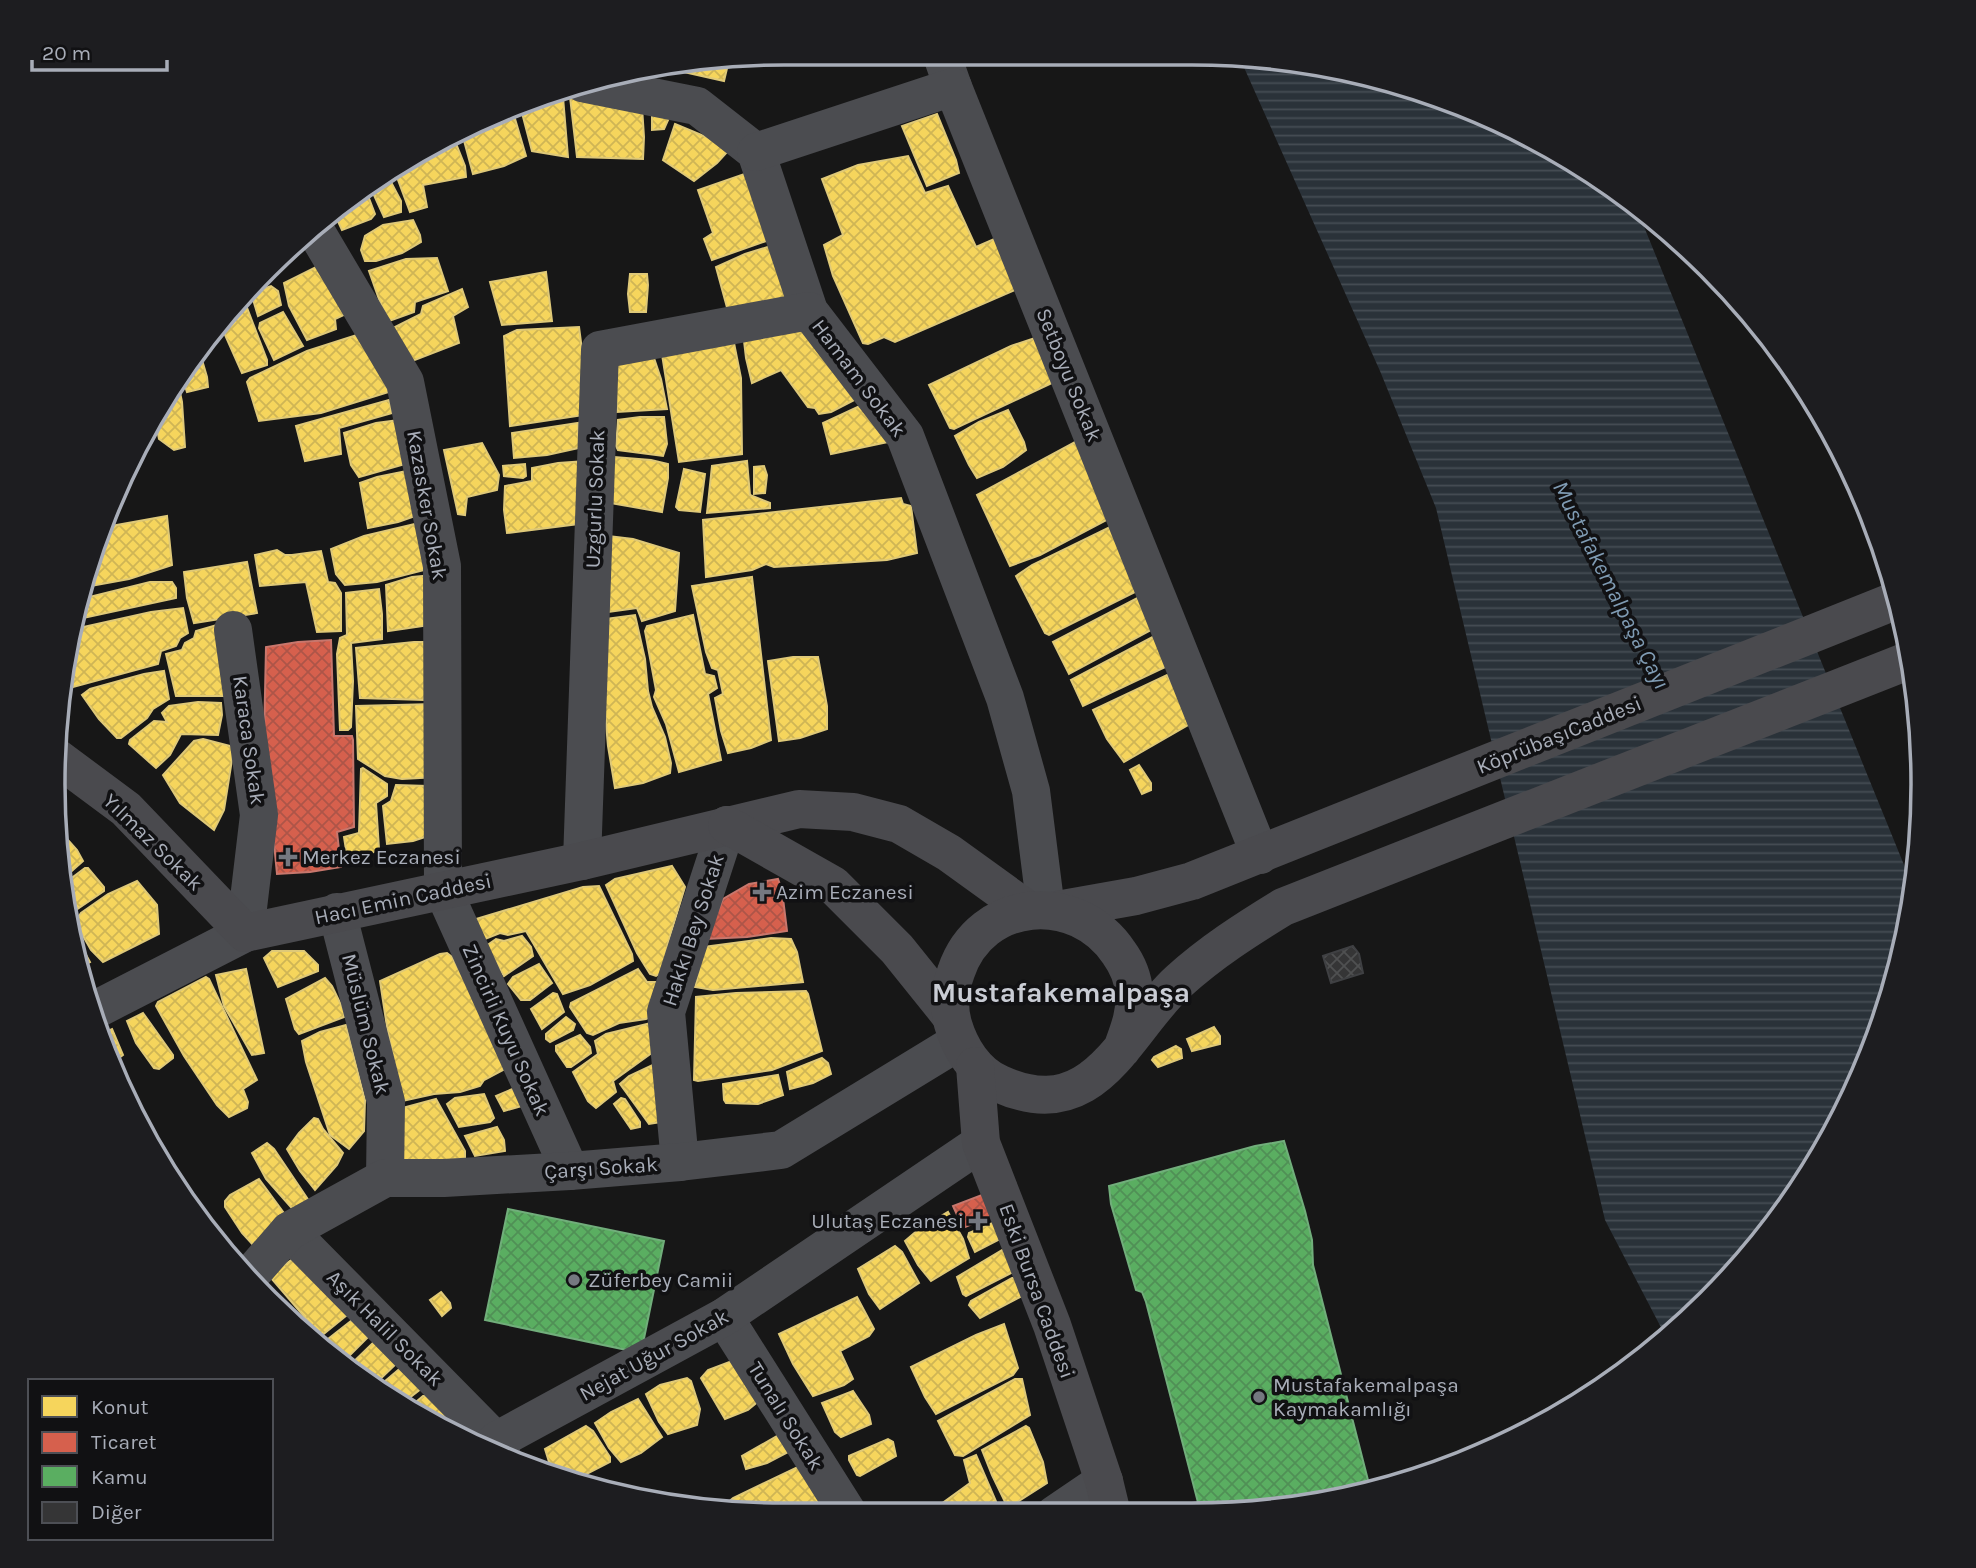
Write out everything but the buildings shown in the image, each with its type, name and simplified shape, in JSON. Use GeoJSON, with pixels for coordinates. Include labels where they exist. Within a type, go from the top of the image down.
{"type":"FeatureCollection","features":[{"type":"Feature","properties":{"kind":"main road","name":"KöprübaşıCaddesi"},"geometry":{"type":"LineString","coordinates":[[1043,910],[1136,896],[1181,884],[1260,855],[1888,604]]}},
{"type":"Feature","properties":{"kind":"main road"},"geometry":{"type":"LineString","coordinates":[[727,825],[834,885],[897,949],[961,1041],[997,1083],[1024,1093],[1053,1094],[1080,1086],[1104,1071],[1178,982],[1239,934],[1283,907],[1900,664]]}},
{"type":"Feature","properties":{"kind":"main road","name":"Yılmaz Sokak"},"geometry":{"type":"LineString","coordinates":[[65,764],[126,809],[245,933]]}},
{"type":"Feature","properties":{"kind":"main road","name":"Hacı Emin Caddesi"},"geometry":{"type":"LineString","coordinates":[[245,933],[582,861],[799,809],[853,811],[899,824],[1043,910]]}},
{"type":"Feature","properties":{"kind":"main road"},"geometry":{"type":"LineString","coordinates":[[961,1041],[951,986],[960,958],[977,936],[1001,919],[1043,910],[1085,920],[1109,937],[1126,962],[1134,991],[1133,1021],[1122,1049]]}},
{"type":"Feature","properties":{"kind":"main road","name":"Eski Bursa Caddesi"},"geometry":{"type":"LineString","coordinates":[[961,1041],[981,1143],[1052,1325],[1108,1498]]}},
{"type":"Feature","properties":{"kind":"street","name":"Setboyu Sokak"},"geometry":{"type":"LineString","coordinates":[[757,152],[947,70],[1260,855]]}},
{"type":"Feature","properties":{"kind":"street"},"geometry":{"type":"LineString","coordinates":[[605,88],[698,106],[757,152]]}},
{"type":"Feature","properties":{"kind":"street","name":"Hamam Sokak"},"geometry":{"type":"LineString","coordinates":[[757,152],[809,311],[905,436],[1005,698],[1031,791],[1044,894],[1043,910]]}},
{"type":"Feature","properties":{"kind":"street","name":"Kazasker Sokak"},"geometry":{"type":"LineString","coordinates":[[319,236],[405,382],[443,566],[443,890]]}},
{"type":"Feature","properties":{"kind":"street","name":"Uzgurlu Sokak"},"geometry":{"type":"LineString","coordinates":[[582,861],[600,350],[809,311]]}},
{"type":"Feature","properties":{"kind":"street","name":"Karaca Sokak"},"geometry":{"type":"LineString","coordinates":[[233,630],[259,815],[245,933]]}},
{"type":"Feature","properties":{"kind":"street","name":"Hakkı Bey Sokak"},"geometry":{"type":"LineString","coordinates":[[680,1162],[666,1012],[727,825]]}},
{"type":"Feature","properties":{"kind":"street","name":"Zincirli Kuyu Sokak"},"geometry":{"type":"LineString","coordinates":[[443,890],[570,1171]]}},
{"type":"Feature","properties":{"kind":"street","name":"Müslüm Sokak"},"geometry":{"type":"LineString","coordinates":[[337,912],[386,1102],[385,1178]]}},
{"type":"Feature","properties":{"kind":"street","name":"Hacı Emin Caddesi"},"geometry":{"type":"LineString","coordinates":[[101,1007],[245,933]]}},
{"type":"Feature","properties":{"kind":"street","name":"Çarşı Sokak"},"geometry":{"type":"LineString","coordinates":[[254,1271],[289,1231],[385,1178],[444,1178],[570,1171],[781,1150],[961,1041]]}},
{"type":"Feature","properties":{"kind":"street","name":"Nejat Uğur Sokak"},"geometry":{"type":"LineString","coordinates":[[504,1447],[724,1317],[981,1143]]}},
{"type":"Feature","properties":{"kind":"street","name":"Aşık Halil Sokak"},"geometry":{"type":"LineString","coordinates":[[289,1231],[489,1440]]}},
{"type":"Feature","properties":{"kind":"street","name":"Tunalı Sokak"},"geometry":{"type":"LineString","coordinates":[[724,1317],[841,1503]]}},
{"type":"Feature","properties":{"kind":"water","name":"Mustafakemalpaşa Çayı"},"geometry":{"type":"Polygon","coordinates":[[[1244,66],[1286,71],[1378,89],[1467,119],[1552,161],[1592,186],[1643,224],[1906,870],[1887,970],[1873,1015],[1857,1059],[1815,1144],[1763,1222],[1701,1293],[1662,1329],[1605,1220],[1436,508],[1380,371],[1244,66]]]}},
{"type":"Feature","properties":{"kind":"place","name":"Merkez Eczanesi"},"geometry":{"type":"Point","coordinates":[288,857]}},
{"type":"Feature","properties":{"kind":"place","name":"Azim Eczanesi"},"geometry":{"type":"Point","coordinates":[762,892]}},
{"type":"Feature","properties":{"kind":"place","name":"Ulutaş Eczanesi"},"geometry":{"type":"Point","coordinates":[978,1221]}},
{"type":"Feature","properties":{"kind":"place","name":"Züferbey Camii"},"geometry":{"type":"Point","coordinates":[574,1280]}},
{"type":"Feature","properties":{"kind":"place","name":"Mustafakemalpaşa Kaymakamlığı"},"geometry":{"type":"Point","coordinates":[1259,1397]}},
{"type":"Feature","properties":{"kind":"district","name":"Mustafakemalpaşa"},"geometry":{"type":"Point","coordinates":[1061,992]}}]}
